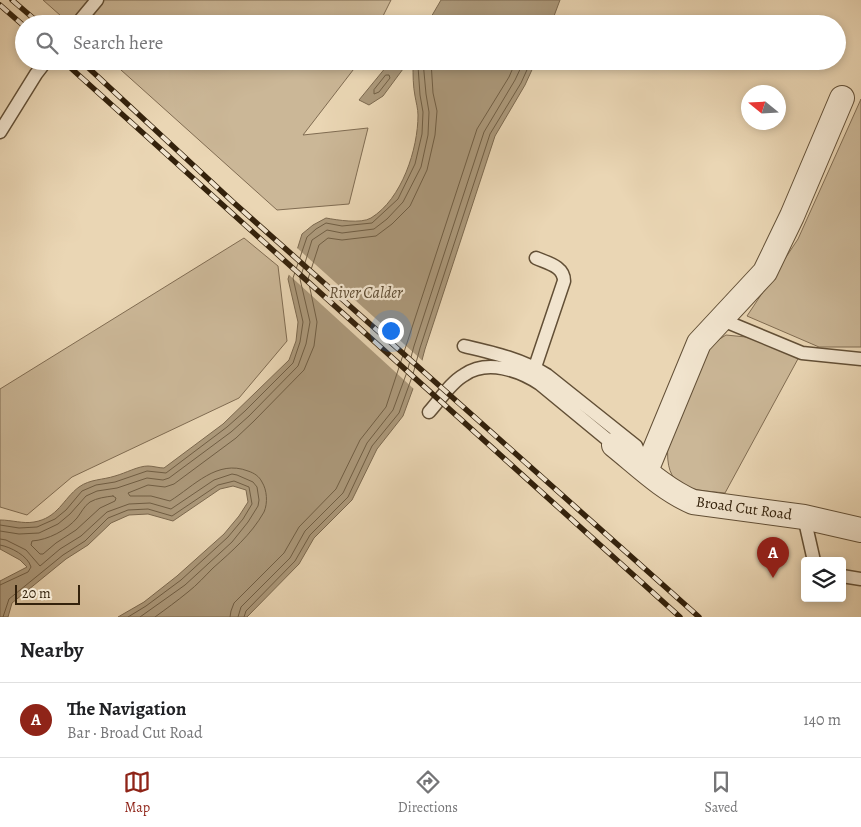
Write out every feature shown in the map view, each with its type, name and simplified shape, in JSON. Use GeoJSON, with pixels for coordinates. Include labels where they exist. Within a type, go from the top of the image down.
{"type":"FeatureCollection","features":[{"type":"Feature","properties":{"kind":"street"},"geometry":{"type":"LineString","coordinates":[[646,471],[698,344],[765,272],[792,216],[842,98]]}},
{"type":"Feature","properties":{"kind":"street","name":"Broad Cut Road"},"geometry":{"type":"LineString","coordinates":[[614,445],[678,496],[693,502],[804,517],[861,530]]}},
{"type":"Feature","properties":{"kind":"lane"},"geometry":{"type":"LineString","coordinates":[[84,15],[97,0]]}},
{"type":"Feature","properties":{"kind":"lane"},"geometry":{"type":"LineString","coordinates":[[1,130],[39,70]]}},
{"type":"Feature","properties":{"kind":"lane"},"geometry":{"type":"LineString","coordinates":[[534,367],[564,281],[564,275],[560,269],[536,258]]}},
{"type":"Feature","properties":{"kind":"lane"},"geometry":{"type":"LineString","coordinates":[[720,319],[802,353],[861,359]]}},
{"type":"Feature","properties":{"kind":"lane"},"geometry":{"type":"LineString","coordinates":[[464,346],[511,357],[534,367],[556,382],[636,446],[646,471]]}},
{"type":"Feature","properties":{"kind":"lane"},"geometry":{"type":"LineString","coordinates":[[429,412],[462,376],[472,370],[486,367],[514,370],[540,384],[614,445]]}},
{"type":"Feature","properties":{"kind":"lane"},"geometry":{"type":"LineString","coordinates":[[804,517],[813,557]]}},
{"type":"Feature","properties":{"kind":"lane"},"geometry":{"type":"LineString","coordinates":[[846,577],[861,579]]}},
{"type":"Feature","properties":{"kind":"shaded area"},"geometry":{"type":"Polygon","coordinates":[[[43,0],[391,0],[384,15],[60,15],[43,0]]]}},
{"type":"Feature","properties":{"kind":"shaded area"},"geometry":{"type":"Polygon","coordinates":[[[121,70],[353,70],[303,135],[368,128],[349,204],[277,210],[121,70]]]}},
{"type":"Feature","properties":{"kind":"shaded area"},"geometry":{"type":"Polygon","coordinates":[[[861,99],[861,347],[819,347],[747,316],[798,239],[861,99]]]}},
{"type":"Feature","properties":{"kind":"shaded area"},"geometry":{"type":"Polygon","coordinates":[[[244,238],[278,266],[287,341],[239,398],[72,477],[27,515],[0,507],[0,389],[244,238]]]}},
{"type":"Feature","properties":{"kind":"shaded area"},"geometry":{"type":"Polygon","coordinates":[[[726,335],[746,337],[799,357],[725,493],[690,488],[675,479],[670,470],[668,444],[706,350],[726,335]]]}},
{"type":"Feature","properties":{"kind":"water"},"geometry":{"type":"Polygon","coordinates":[[[441,0],[560,0],[554,15],[432,15],[441,0]]]}},
{"type":"Feature","properties":{"kind":"water","name":"River Calder"},"geometry":{"type":"Polygon","coordinates":[[[384,70],[402,70],[383,96],[369,105],[359,100],[384,70]]]}},
{"type":"Feature","properties":{"kind":"water","name":"River Calder"},"geometry":{"type":"Polygon","coordinates":[[[413,70],[532,70],[495,136],[403,416],[377,449],[352,500],[314,538],[299,564],[247,617],[118,617],[144,602],[177,576],[224,534],[248,502],[246,490],[233,486],[220,489],[173,521],[148,514],[129,515],[111,523],[88,545],[66,559],[12,603],[8,617],[0,617],[0,581],[27,567],[20,560],[0,549],[0,520],[26,523],[42,520],[49,517],[73,492],[88,482],[115,476],[144,466],[164,468],[223,424],[289,360],[296,341],[298,322],[288,279],[302,234],[326,218],[355,221],[367,220],[382,210],[391,199],[406,172],[415,143],[418,115],[413,70]]]}},
{"type":"Feature","properties":{"kind":"pier"},"geometry":{"type":"Polygon","coordinates":[[[296,247],[424,362],[415,390],[287,273],[296,247]]]}},
{"type":"Feature","properties":{"kind":"railway"},"geometry":{"type":"LineString","coordinates":[[12,0],[30,15]]}},
{"type":"Feature","properties":{"kind":"railway"},"geometry":{"type":"LineString","coordinates":[[0,5],[15,18]]}},
{"type":"Feature","properties":{"kind":"railway"},"geometry":{"type":"LineString","coordinates":[[73,70],[680,617]]}},
{"type":"Feature","properties":{"kind":"railway"},"geometry":{"type":"LineString","coordinates":[[91,70],[233,202],[699,617]]}},
{"type":"Feature","properties":{"kind":"place","name":"The Navigation"},"geometry":{"type":"Point","coordinates":[773,578]}}]}
